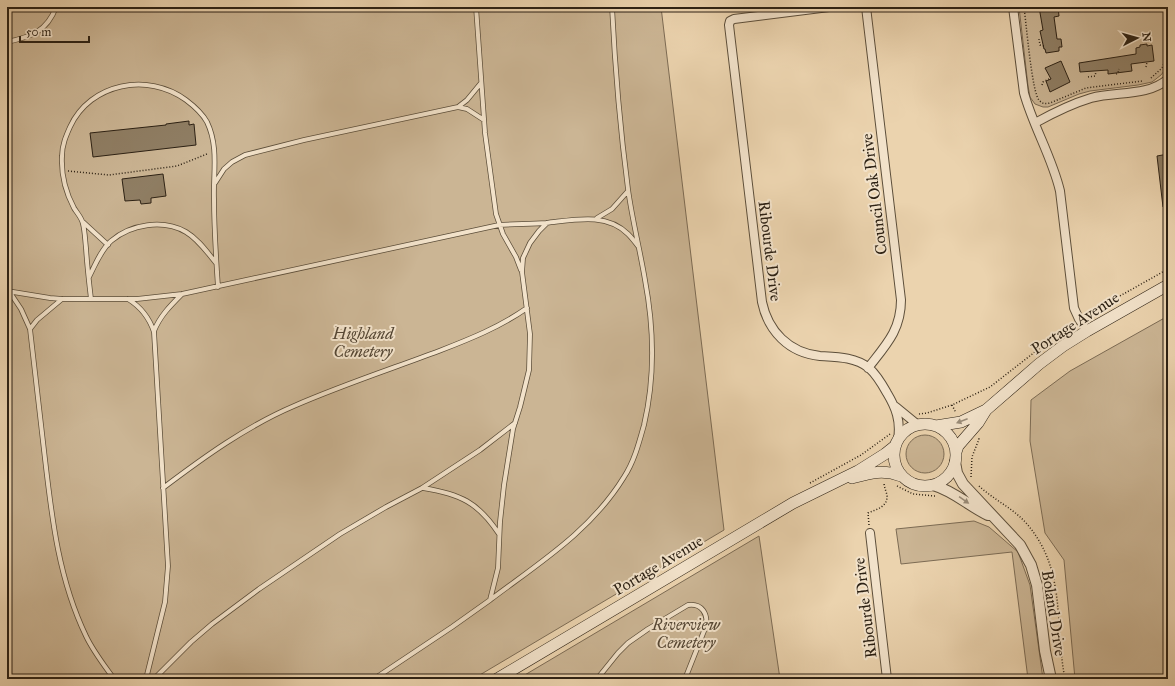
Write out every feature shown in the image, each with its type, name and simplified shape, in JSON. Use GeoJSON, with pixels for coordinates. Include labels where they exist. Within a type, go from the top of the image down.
{"type":"FeatureCollection","features":[{"type":"Feature","properties":{"kind":"main road","name":"Portage Avenue"},"geometry":{"type":"LineString","coordinates":[[936,426],[961,422],[986,410],[1039,364],[1063,346],[1168,285]]}},
{"type":"Feature","properties":{"kind":"main road","name":"Portage Avenue"},"geometry":{"type":"LineString","coordinates":[[955,457],[958,446],[978,423],[986,410]]}},
{"type":"Feature","properties":{"kind":"main road"},"geometry":{"type":"LineString","coordinates":[[918,420],[924,424],[936,426],[949,436],[954,444],[955,457],[952,470],[941,482],[933,485],[924,486],[899,481],[894,457],[896,443],[918,420]]}},
{"type":"Feature","properties":{"kind":"main road","name":"Portage Avenue"},"geometry":{"type":"LineString","coordinates":[[497,679],[794,503],[838,482],[885,454],[896,443]]}},
{"type":"Feature","properties":{"kind":"main road","name":"Portage Avenue"},"geometry":{"type":"LineString","coordinates":[[838,482],[881,472],[891,472],[899,481]]}},
{"type":"Feature","properties":{"kind":"street","name":"Ribourde Drive"},"geometry":{"type":"LineString","coordinates":[[829,7],[748,16],[734,19],[730,21],[729,25],[740,131],[762,302],[764,313],[769,323],[775,332],[787,344],[797,350],[813,355],[848,358],[868,368],[878,377],[896,407],[900,428],[896,443]]}},
{"type":"Feature","properties":{"kind":"street","name":"Council Oak Drive"},"geometry":{"type":"LineString","coordinates":[[866,7],[901,310],[898,325],[891,338],[868,368]]}},
{"type":"Feature","properties":{"kind":"street"},"geometry":{"type":"LineString","coordinates":[[1013,7],[1022,86],[1027,106],[1053,166],[1060,191],[1074,308],[1087,331]]}},
{"type":"Feature","properties":{"kind":"street"},"geometry":{"type":"LineString","coordinates":[[1034,123],[1074,104],[1093,98],[1149,90],[1162,84],[1168,79]]}},
{"type":"Feature","properties":{"kind":"street","name":"Ribourde Drive"},"geometry":{"type":"LineString","coordinates":[[896,407],[918,420]]}},
{"type":"Feature","properties":{"kind":"street","name":"Boland Drive"},"geometry":{"type":"LineString","coordinates":[[955,457],[957,474],[963,484],[993,518],[1020,545],[1031,565],[1037,585],[1045,651],[1051,679]]}},
{"type":"Feature","properties":{"kind":"street","name":"Boland Drive"},"geometry":{"type":"LineString","coordinates":[[933,485],[954,493],[977,510],[993,518]]}},
{"type":"Feature","properties":{"kind":"street","name":"Ribourde Drive"},"geometry":{"type":"LineString","coordinates":[[870,533],[887,679]]}},
{"type":"Feature","properties":{"kind":"lane"},"geometry":{"type":"LineString","coordinates":[[7,42],[28,38],[36,33],[54,14],[56,7]]}},
{"type":"Feature","properties":{"kind":"lane"},"geometry":{"type":"LineString","coordinates":[[476,7],[484,120],[496,214],[503,234],[516,257],[522,272]]}},
{"type":"Feature","properties":{"kind":"lane"},"geometry":{"type":"LineString","coordinates":[[374,679],[452,627],[568,542],[584,526],[619,484],[632,462],[640,440],[648,409],[651,384],[652,358],[649,305],[628,192],[616,88],[612,7]]}},
{"type":"Feature","properties":{"kind":"lane"},"geometry":{"type":"LineString","coordinates":[[458,107],[467,100],[481,83]]}},
{"type":"Feature","properties":{"kind":"lane"},"geometry":{"type":"LineString","coordinates":[[108,246],[83,222],[74,209],[66,190],[62,156],[64,139],[73,120],[78,114],[90,101],[103,93],[120,86],[145,85],[159,87],[182,97],[197,109],[206,121],[212,135],[214,151],[214,197],[218,287]]}},
{"type":"Feature","properties":{"kind":"lane"},"geometry":{"type":"LineString","coordinates":[[214,183],[232,162],[245,155],[304,140],[458,107],[467,109],[484,120]]}},
{"type":"Feature","properties":{"kind":"lane"},"geometry":{"type":"LineString","coordinates":[[597,218],[612,209],[628,192]]}},
{"type":"Feature","properties":{"kind":"lane"},"geometry":{"type":"LineString","coordinates":[[8,290],[62,299],[128,299],[182,294],[500,225],[547,223],[556,220],[597,218],[615,225],[628,234],[638,247]]}},
{"type":"Feature","properties":{"kind":"lane"},"geometry":{"type":"LineString","coordinates":[[83,222],[91,299]]}},
{"type":"Feature","properties":{"kind":"lane"},"geometry":{"type":"LineString","coordinates":[[490,600],[498,568],[499,535],[504,486],[515,423],[525,389],[528,370],[530,334],[522,272],[523,258],[530,243],[547,223]]}},
{"type":"Feature","properties":{"kind":"lane"},"geometry":{"type":"LineString","coordinates":[[89,277],[98,258],[111,241],[124,232],[140,226],[155,224],[186,232],[202,245],[216,263]]}},
{"type":"Feature","properties":{"kind":"lane"},"geometry":{"type":"LineString","coordinates":[[8,290],[21,309],[30,329],[50,506],[58,555],[77,616],[86,637],[114,679]]}},
{"type":"Feature","properties":{"kind":"lane"},"geometry":{"type":"LineString","coordinates":[[154,332],[158,321],[182,294]]}},
{"type":"Feature","properties":{"kind":"lane"},"geometry":{"type":"LineString","coordinates":[[30,329],[37,320],[62,299]]}},
{"type":"Feature","properties":{"kind":"lane"},"geometry":{"type":"LineString","coordinates":[[128,299],[142,310],[150,320],[154,332],[168,566],[165,602],[146,679]]}},
{"type":"Feature","properties":{"kind":"lane"},"geometry":{"type":"LineString","coordinates":[[164,488],[214,452],[255,425],[273,416],[318,396],[396,368],[469,339],[501,324],[526,308]]}},
{"type":"Feature","properties":{"kind":"lane"},"geometry":{"type":"LineString","coordinates":[[154,679],[202,633],[259,589],[372,514],[422,488],[480,450],[515,423]]}},
{"type":"Feature","properties":{"kind":"lane"},"geometry":{"type":"LineString","coordinates":[[422,488],[455,495],[466,500],[478,509],[492,523],[499,535]]}},
{"type":"Feature","properties":{"kind":"lane"},"geometry":{"type":"LineString","coordinates":[[597,679],[618,653],[638,636],[688,605],[691,605],[698,606],[703,609],[707,620],[685,679]]}},
{"type":"Feature","properties":{"kind":"path"},"geometry":{"type":"LineString","coordinates":[[1024,7],[1033,84],[1040,102],[1050,103],[1089,88],[1144,81]]}},
{"type":"Feature","properties":{"kind":"path"},"geometry":{"type":"LineString","coordinates":[[1034,7],[1035,11],[1041,11]]}},
{"type":"Feature","properties":{"kind":"path"},"geometry":{"type":"LineString","coordinates":[[1164,7],[1168,43]]}},
{"type":"Feature","properties":{"kind":"path"},"geometry":{"type":"LineString","coordinates":[[1039,39],[1040,45],[1044,46]]}},
{"type":"Feature","properties":{"kind":"path"},"geometry":{"type":"LineString","coordinates":[[1147,80],[1156,75],[1162,68],[1168,52]]}},
{"type":"Feature","properties":{"kind":"path"},"geometry":{"type":"LineString","coordinates":[[1146,67],[1147,62]]}},
{"type":"Feature","properties":{"kind":"path"},"geometry":{"type":"LineString","coordinates":[[1116,74],[1119,69]]}},
{"type":"Feature","properties":{"kind":"path"},"geometry":{"type":"LineString","coordinates":[[1088,77],[1095,76],[1096,72]]}},
{"type":"Feature","properties":{"kind":"path"},"geometry":{"type":"LineString","coordinates":[[1042,84],[1042,82],[1051,78]]}},
{"type":"Feature","properties":{"kind":"path"},"geometry":{"type":"LineString","coordinates":[[63,170],[110,175],[177,166],[214,151]]}},
{"type":"Feature","properties":{"kind":"path"},"geometry":{"type":"LineString","coordinates":[[918,420],[927,413],[952,405],[990,388],[1079,319],[1168,269]]}},
{"type":"Feature","properties":{"kind":"path"},"geometry":{"type":"LineString","coordinates":[[952,405],[958,416]]}},
{"type":"Feature","properties":{"kind":"path"},"geometry":{"type":"LineString","coordinates":[[971,478],[972,457],[979,439],[976,436]]}},
{"type":"Feature","properties":{"kind":"path"},"geometry":{"type":"LineString","coordinates":[[870,533],[868,513],[883,507],[886,501],[887,495],[883,477]]}},
{"type":"Feature","properties":{"kind":"path"},"geometry":{"type":"LineString","coordinates":[[899,481],[912,494],[937,496]]}},
{"type":"Feature","properties":{"kind":"path"},"geometry":{"type":"LineString","coordinates":[[884,482],[890,484]]}},
{"type":"Feature","properties":{"kind":"green space","name":"Highland Cemetery"},"geometry":{"type":"Polygon","coordinates":[[[7,7],[661,7],[724,530],[473,679],[7,679],[7,7]]]}},
{"type":"Feature","properties":{"kind":"green space"},"geometry":{"type":"Polygon","coordinates":[[[1019,7],[1167,7],[1168,66],[1161,75],[1152,82],[1090,91],[1048,107],[1035,104],[1030,97],[1028,86],[1019,7]]]}},
{"type":"Feature","properties":{"kind":"green space"},"geometry":{"type":"Polygon","coordinates":[[[1168,316],[1168,679],[1075,679],[1064,560],[1045,533],[1030,441],[1031,400],[1070,371],[1168,316]]]}},
{"type":"Feature","properties":{"kind":"green space"},"geometry":{"type":"Polygon","coordinates":[[[925,435],[935,438],[941,444],[944,454],[941,464],[935,470],[925,473],[915,470],[909,464],[906,454],[909,444],[915,438],[925,435]]]}},
{"type":"Feature","properties":{"kind":"green space"},"geometry":{"type":"Polygon","coordinates":[[[974,521],[989,527],[1018,552],[1030,585],[1043,679],[1028,679],[1012,552],[901,564],[896,529],[974,521]]]}},
{"type":"Feature","properties":{"kind":"green space","name":"Riverview Cemetery"},"geometry":{"type":"Polygon","coordinates":[[[759,536],[780,679],[518,679],[759,536]]]}},
{"type":"Feature","properties":{"kind":"building"},"geometry":{"type":"Polygon","coordinates":[[[1039,7],[1058,7],[1059,16],[1054,17],[1057,39],[1061,39],[1062,47],[1059,47],[1059,51],[1046,53],[1044,49],[1040,31],[1043,30],[1039,7]]]}},
{"type":"Feature","properties":{"kind":"building"},"geometry":{"type":"Polygon","coordinates":[[[1147,44],[1147,46],[1152,45],[1154,61],[1131,64],[1132,71],[1108,74],[1108,70],[1080,72],[1079,63],[1136,54],[1136,48],[1140,47],[1140,45],[1147,44]]]}},
{"type":"Feature","properties":{"kind":"building"},"geometry":{"type":"Polygon","coordinates":[[[1061,61],[1070,82],[1050,92],[1046,81],[1051,79],[1045,68],[1061,61]]]}},
{"type":"Feature","properties":{"kind":"building"},"geometry":{"type":"Polygon","coordinates":[[[189,121],[189,125],[194,124],[196,145],[93,157],[90,133],[166,125],[189,121]]]}},
{"type":"Feature","properties":{"kind":"building"},"geometry":{"type":"Polygon","coordinates":[[[1168,154],[1168,207],[1163,207],[1157,156],[1168,154]]]}},
{"type":"Feature","properties":{"kind":"building"},"geometry":{"type":"Polygon","coordinates":[[[163,174],[166,196],[151,198],[151,203],[141,204],[140,200],[125,201],[122,179],[163,174]]]}}]}
